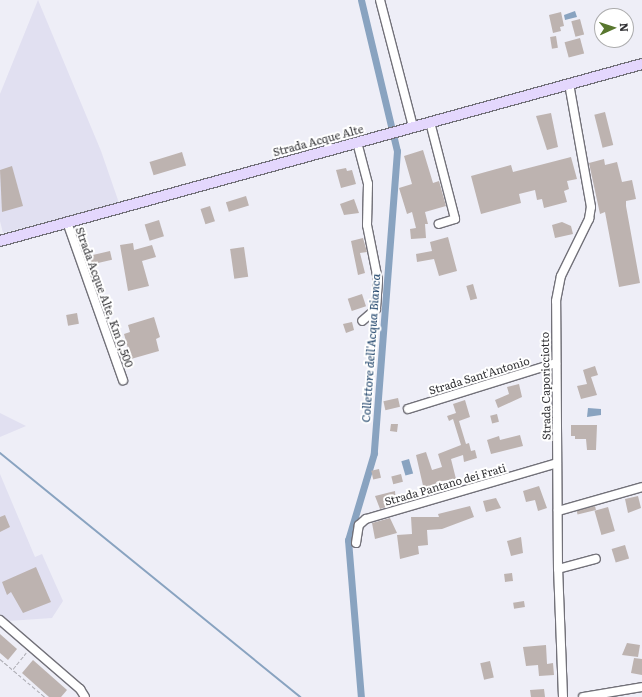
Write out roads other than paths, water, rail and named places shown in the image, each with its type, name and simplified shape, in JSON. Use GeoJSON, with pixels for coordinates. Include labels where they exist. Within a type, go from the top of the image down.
{"type":"FeatureCollection","features":[{"type":"Feature","properties":{"kind":"main road","name":"Strada Acque Alte"},"geometry":{"type":"LineString","coordinates":[[0,241],[642,64]]}},
{"type":"Feature","properties":{"kind":"street"},"geometry":{"type":"LineString","coordinates":[[380,0],[413,126]]}},
{"type":"Feature","properties":{"kind":"street","name":"Strada Caporicciotto"},"geometry":{"type":"LineString","coordinates":[[563,697],[558,569],[556,305],[558,284],[566,262],[589,219],[592,207],[569,84]]}},
{"type":"Feature","properties":{"kind":"street"},"geometry":{"type":"LineString","coordinates":[[430,122],[455,219],[439,224]]}},
{"type":"Feature","properties":{"kind":"street"},"geometry":{"type":"LineString","coordinates":[[357,142],[368,184],[367,229],[378,283],[376,309],[362,321]]}},
{"type":"Feature","properties":{"kind":"street","name":"Strada Acque Alte, Km 0,500"},"geometry":{"type":"LineString","coordinates":[[67,222],[123,380]]}},
{"type":"Feature","properties":{"kind":"street","name":"Strada Sant'Antonio"},"geometry":{"type":"LineString","coordinates":[[408,409],[556,363]]}},
{"type":"Feature","properties":{"kind":"street","name":"Strada Pantano dei Frati"},"geometry":{"type":"LineString","coordinates":[[356,543],[359,525],[366,519],[557,463]]}},
{"type":"Feature","properties":{"kind":"street"},"geometry":{"type":"LineString","coordinates":[[558,511],[642,487]]}},
{"type":"Feature","properties":{"kind":"street"},"geometry":{"type":"LineString","coordinates":[[558,569],[596,560]]}},
{"type":"Feature","properties":{"kind":"street"},"geometry":{"type":"LineString","coordinates":[[0,620],[32,646],[80,689],[85,697]]}},
{"type":"Feature","properties":{"kind":"street"},"geometry":{"type":"LineString","coordinates":[[583,697],[642,687]]}},
{"type":"Feature","properties":{"kind":"water"},"geometry":{"type":"Polygon","coordinates":[[[575,11],[577,17],[565,20],[564,15],[575,11]]]}},
{"type":"Feature","properties":{"kind":"water"},"geometry":{"type":"Polygon","coordinates":[[[588,408],[601,409],[601,415],[587,417],[588,408]]]}},
{"type":"Feature","properties":{"kind":"water"},"geometry":{"type":"Polygon","coordinates":[[[409,459],[413,473],[405,476],[401,461],[409,459]]]}},
{"type":"Feature","properties":{"kind":"waterway","name":"Collettore dell'Acqua Bianca"},"geometry":{"type":"LineString","coordinates":[[361,0],[397,151],[374,453],[348,540],[361,697]]}},
{"type":"Feature","properties":{"kind":"waterway"},"geometry":{"type":"LineString","coordinates":[[0,453],[300,697]]}}]}
